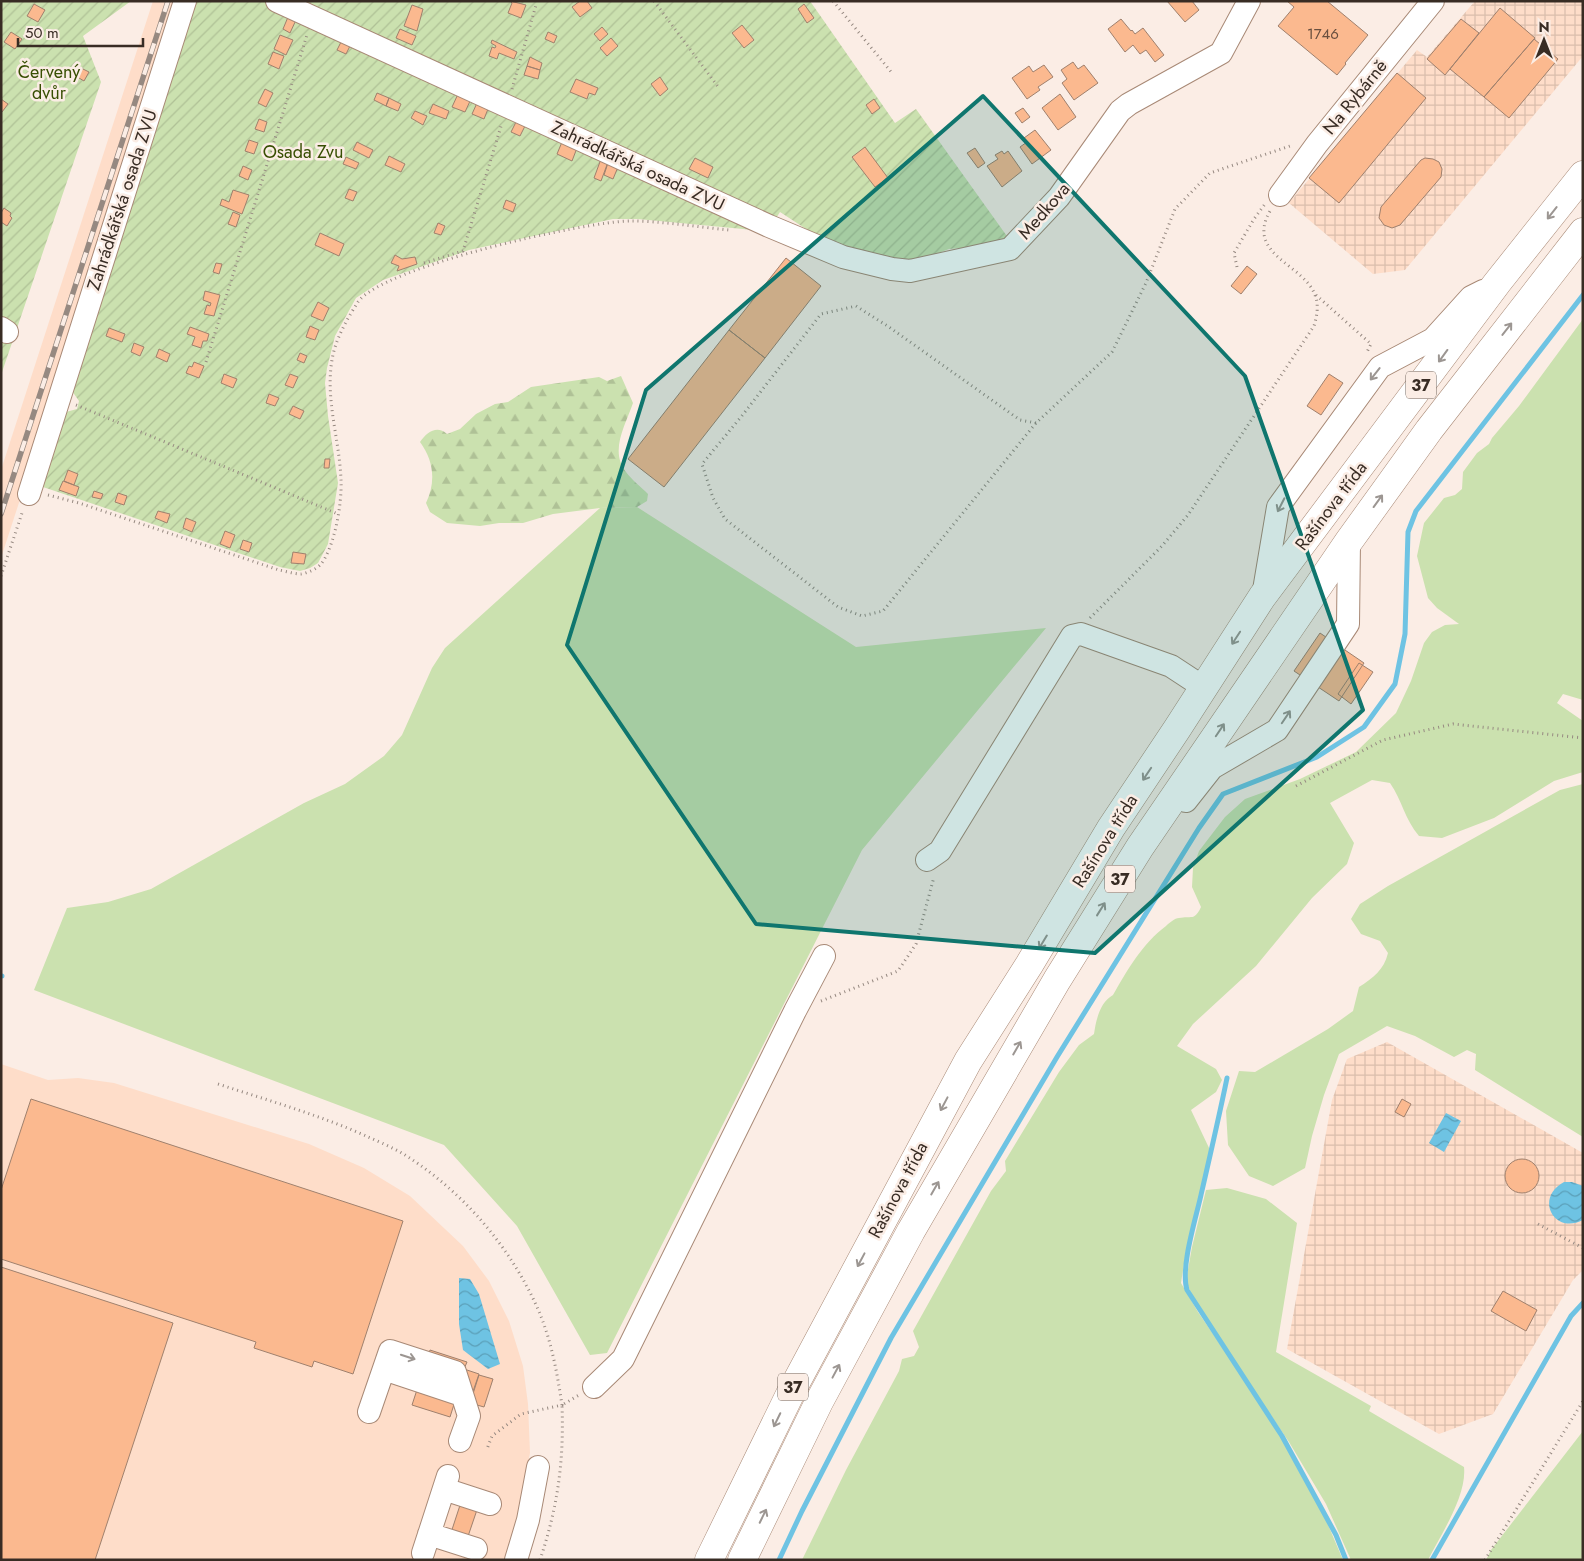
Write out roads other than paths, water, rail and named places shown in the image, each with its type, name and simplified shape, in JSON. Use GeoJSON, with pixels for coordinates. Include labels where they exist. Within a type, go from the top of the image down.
{"type":"FeatureCollection","features":[{"type":"Feature","properties":{"kind":"main road","name":"Rašínova třída"},"geometry":{"type":"LineString","coordinates":[[709,1560],[792,1390],[968,1061],[1029,965],[1111,828],[1177,730],[1262,597],[1497,283],[1583,175]]}},
{"type":"Feature","properties":{"kind":"main road","name":"Rašínova třída"},"geometry":{"type":"LineString","coordinates":[[742,1560],[819,1402],[911,1230],[1057,980],[1156,824],[1350,541],[1429,430],[1583,232]]}},
{"type":"Feature","properties":{"kind":"street","name":"Zahrádkářská osada ZVU"},"geometry":{"type":"LineString","coordinates":[[28,494],[185,1]]}},
{"type":"Feature","properties":{"kind":"street","name":"Zahrádkářská osada ZVU"},"geometry":{"type":"LineString","coordinates":[[277,1],[769,226]]}},
{"type":"Feature","properties":{"kind":"street","name":"Medkova"},"geometry":{"type":"LineString","coordinates":[[769,226],[843,257],[892,269],[910,271],[1010,249],[1059,197],[1120,111],[1129,104],[1220,53],[1249,1]]}},
{"type":"Feature","properties":{"kind":"street","name":"Na Rybárně"},"geometry":{"type":"LineString","coordinates":[[1282,192],[1317,144],[1433,1]]}},
{"type":"Feature","properties":{"kind":"street"},"geometry":{"type":"LineString","coordinates":[[1262,597],[1278,507],[1380,367],[1433,339],[1471,297],[1497,283]]}},
{"type":"Feature","properties":{"kind":"street"},"geometry":{"type":"LineString","coordinates":[[1156,824],[1183,805],[1212,768],[1277,730],[1348,624],[1350,541]]}},
{"type":"Feature","properties":{"kind":"street"},"geometry":{"type":"LineString","coordinates":[[933,856],[1072,636],[1081,634],[1171,666],[1203,687]]}},
{"type":"Feature","properties":{"kind":"street"},"geometry":{"type":"LineString","coordinates":[[594,1387],[623,1359],[824,956]]}},
{"type":"Feature","properties":{"kind":"street"},"geometry":{"type":"LineString","coordinates":[[369,1412],[390,1351],[455,1372],[469,1416],[460,1441]]}},
{"type":"Feature","properties":{"kind":"street"},"geometry":{"type":"LineString","coordinates":[[516,1560],[528,1520],[538,1467]]}},
{"type":"Feature","properties":{"kind":"street"},"geometry":{"type":"LineString","coordinates":[[483,1526],[436,1512],[483,1526]]}},
{"type":"Feature","properties":{"kind":"water"},"geometry":{"type":"Polygon","coordinates":[[[1446,1113],[1461,1121],[1444,1152],[1429,1143],[1446,1113]]]}},
{"type":"Feature","properties":{"kind":"water"},"geometry":{"type":"Polygon","coordinates":[[[1564,1182],[1572,1182],[1583,1186],[1583,1220],[1564,1223],[1556,1219],[1551,1213],[1550,1197],[1555,1189],[1564,1182]]]}},
{"type":"Feature","properties":{"kind":"water"},"geometry":{"type":"Polygon","coordinates":[[[459,1278],[470,1279],[479,1294],[500,1364],[488,1369],[463,1350],[459,1324],[459,1278]]]}},
{"type":"Feature","properties":{"kind":"waterway"},"geometry":{"type":"LineString","coordinates":[[779,1560],[802,1511],[891,1338],[1057,1057],[1199,828],[1223,794],[1317,757],[1364,727],[1395,684],[1405,634],[1408,532],[1416,511],[1583,295]]}},
{"type":"Feature","properties":{"kind":"waterway"},"geometry":{"type":"LineString","coordinates":[[1227,1078],[1187,1256],[1185,1281],[1187,1290],[1282,1436],[1336,1535],[1346,1560]]}},
{"type":"Feature","properties":{"kind":"waterway"},"geometry":{"type":"LineString","coordinates":[[1432,1560],[1571,1316],[1583,1303]]}},
{"type":"Feature","properties":{"kind":"railway"},"geometry":{"type":"LineString","coordinates":[[1,514],[168,1]]}},
{"type":"Feature","properties":{"kind":"park label","name":"Červený dvůr"},"geometry":{"type":"Point","coordinates":[49,82]}},
{"type":"Feature","properties":{"kind":"park label","name":"Osada Zvu"},"geometry":{"type":"Point","coordinates":[303,152]}}]}
